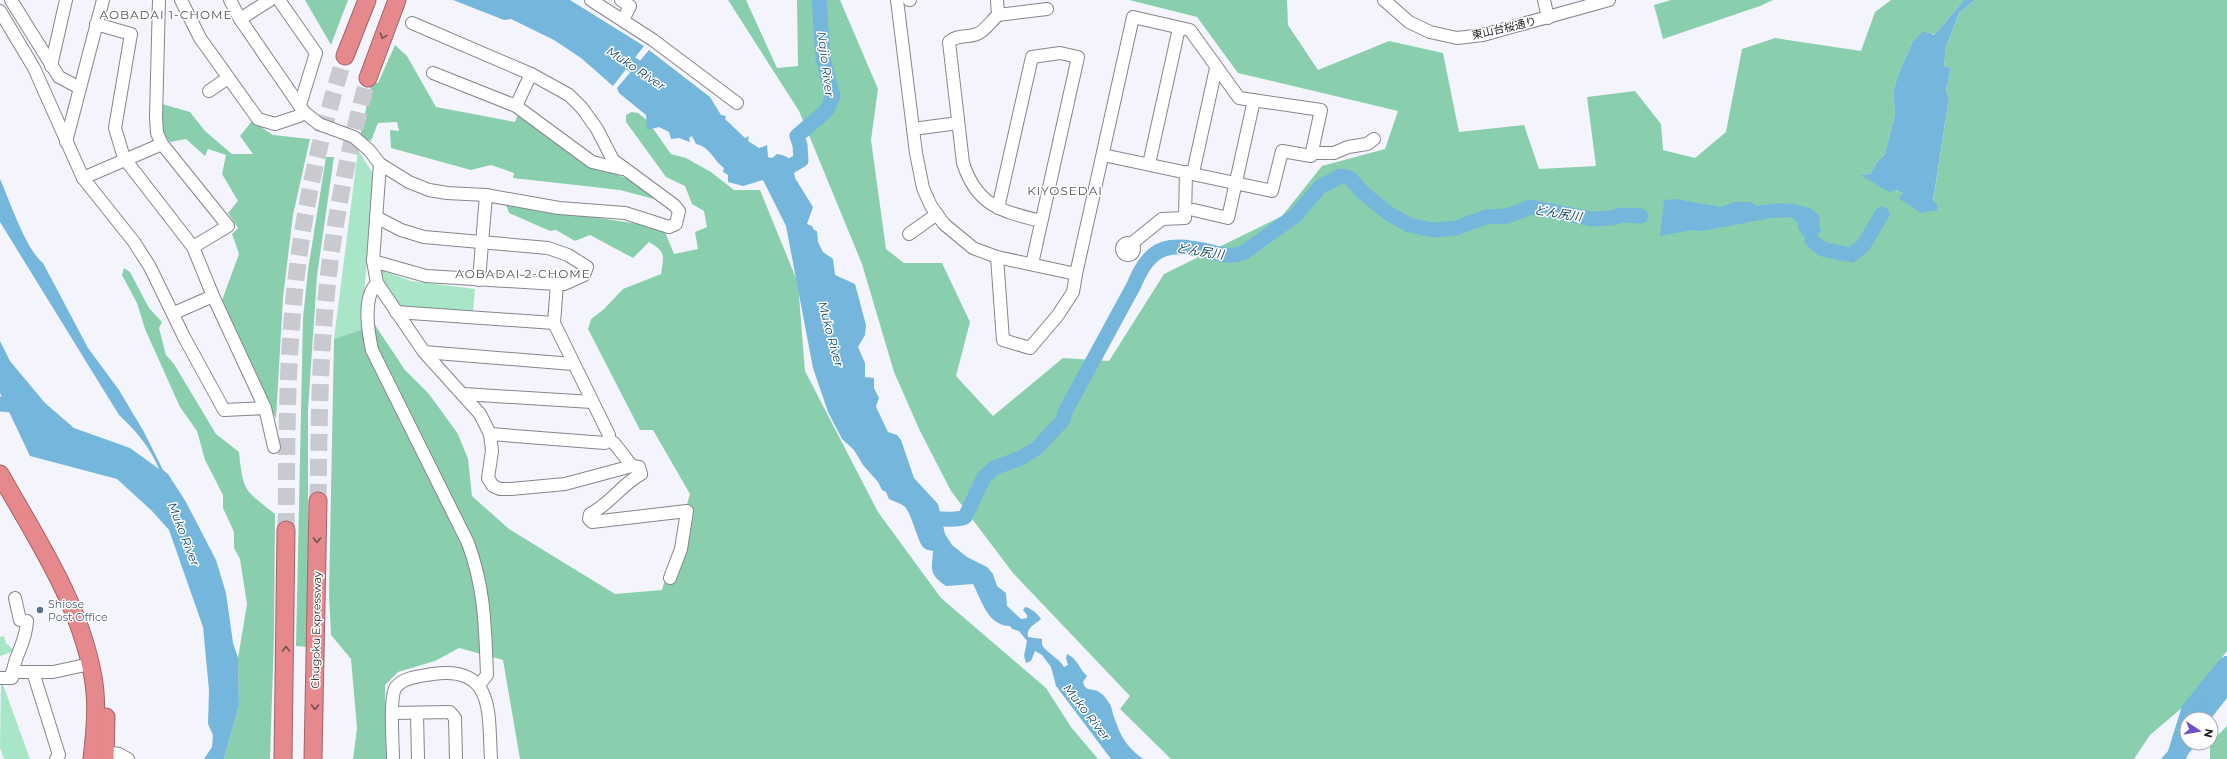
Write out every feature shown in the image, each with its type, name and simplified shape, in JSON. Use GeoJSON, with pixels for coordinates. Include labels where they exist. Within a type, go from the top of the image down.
{"type":"FeatureCollection","features":[{"type":"Feature","properties":{"kind":"highway"},"geometry":{"type":"LineString","coordinates":[[345,56],[367,0]]}},
{"type":"Feature","properties":{"kind":"highway"},"geometry":{"type":"LineString","coordinates":[[368,78],[397,0]]}},
{"type":"Feature","properties":{"kind":"highway"},"geometry":{"type":"LineString","coordinates":[[0,474],[52,564],[78,626],[90,664],[96,709],[99,755]]}},
{"type":"Feature","properties":{"kind":"highway","name":"Chugoku Expressway"},"geometry":{"type":"LineString","coordinates":[[313,759],[318,501]]}},
{"type":"Feature","properties":{"kind":"highway"},"geometry":{"type":"LineString","coordinates":[[283,759],[286,530]]}},
{"type":"Feature","properties":{"kind":"highway"},"geometry":{"type":"LineString","coordinates":[[52,564],[67,580],[79,603],[96,647],[103,677],[106,703],[99,755]]}},
{"type":"Feature","properties":{"kind":"street"},"geometry":{"type":"LineString","coordinates":[[12,0],[59,77],[80,88]]}},
{"type":"Feature","properties":{"kind":"street"},"geometry":{"type":"LineString","coordinates":[[51,66],[66,0]]}},
{"type":"Feature","properties":{"kind":"street"},"geometry":{"type":"LineString","coordinates":[[66,142],[103,0]]}},
{"type":"Feature","properties":{"kind":"street"},"geometry":{"type":"LineString","coordinates":[[159,0],[156,117],[157,133],[162,144],[228,226],[193,247]]}},
{"type":"Feature","properties":{"kind":"street"},"geometry":{"type":"LineString","coordinates":[[181,0],[200,38],[258,119],[275,124],[298,116],[302,109],[316,53],[279,0]]}},
{"type":"Feature","properties":{"kind":"street"},"geometry":{"type":"LineString","coordinates":[[230,0],[240,19],[302,109],[319,124],[354,137],[369,150],[380,164],[409,182],[429,190],[447,193],[486,195],[559,208],[625,213],[669,226],[676,224],[679,211],[674,205],[613,160],[597,129],[582,108],[569,95],[531,74],[412,23]]}},
{"type":"Feature","properties":{"kind":"street"},"geometry":{"type":"LineString","coordinates":[[240,19],[270,0]]}},
{"type":"Feature","properties":{"kind":"street"},"geometry":{"type":"LineString","coordinates":[[591,0],[654,40],[737,103]]}},
{"type":"Feature","properties":{"kind":"street"},"geometry":{"type":"LineString","coordinates":[[621,0],[630,6],[623,20]]}},
{"type":"Feature","properties":{"kind":"street"},"geometry":{"type":"LineString","coordinates":[[897,0],[913,129],[923,188],[937,214],[944,224],[973,248],[997,257],[1076,274]]}},
{"type":"Feature","properties":{"kind":"street"},"geometry":{"type":"LineString","coordinates":[[997,0],[998,14]]}},
{"type":"Feature","properties":{"kind":"street","name":"東山台桜通り"},"geometry":{"type":"LineString","coordinates":[[1384,0],[1409,22],[1430,32],[1457,38],[1483,35],[1609,0]]}},
{"type":"Feature","properties":{"kind":"street"},"geometry":{"type":"LineString","coordinates":[[1544,0],[1548,18]]}},
{"type":"Feature","properties":{"kind":"street"},"geometry":{"type":"LineString","coordinates":[[1041,221],[1005,212],[984,199],[969,182],[963,164],[949,42],[954,38],[977,34],[998,14],[1047,9]]}},
{"type":"Feature","properties":{"kind":"street"},"geometry":{"type":"LineString","coordinates":[[0,11],[34,68],[82,178],[138,248],[150,267],[184,337],[224,410],[265,408]]}},
{"type":"Feature","properties":{"kind":"street"},"geometry":{"type":"LineString","coordinates":[[997,257],[1003,340],[1030,348],[1058,314],[1073,292],[1133,17],[1190,30],[1239,98],[1321,110],[1311,156],[1282,151],[1272,191],[1103,155]]}},
{"type":"Feature","properties":{"kind":"street"},"geometry":{"type":"LineString","coordinates":[[96,24],[131,34],[115,128],[124,158],[193,247],[213,296],[265,408],[274,447]]}},
{"type":"Feature","properties":{"kind":"street"},"geometry":{"type":"LineString","coordinates":[[1149,164],[1179,28]]}},
{"type":"Feature","properties":{"kind":"street"},"geometry":{"type":"LineString","coordinates":[[998,208],[1032,57],[1060,52],[1078,57],[1032,264]]}},
{"type":"Feature","properties":{"kind":"street"},"geometry":{"type":"LineString","coordinates":[[1132,244],[1162,219],[1185,218],[1189,173],[1216,68]]}},
{"type":"Feature","properties":{"kind":"street"},"geometry":{"type":"LineString","coordinates":[[433,73],[516,106],[592,162],[628,171]]}},
{"type":"Feature","properties":{"kind":"street"},"geometry":{"type":"LineString","coordinates":[[516,106],[531,74]]}},
{"type":"Feature","properties":{"kind":"street"},"geometry":{"type":"LineString","coordinates":[[209,91],[228,78]]}},
{"type":"Feature","properties":{"kind":"street"},"geometry":{"type":"LineString","coordinates":[[1194,210],[1228,218],[1254,100]]}},
{"type":"Feature","properties":{"kind":"street"},"geometry":{"type":"LineString","coordinates":[[913,129],[958,123]]}},
{"type":"Feature","properties":{"kind":"street"},"geometry":{"type":"LineString","coordinates":[[1311,153],[1334,153],[1348,147],[1367,144],[1374,139]]}},
{"type":"Feature","properties":{"kind":"street"},"geometry":{"type":"LineString","coordinates":[[82,178],[124,158],[162,144]]}},
{"type":"Feature","properties":{"kind":"street"},"geometry":{"type":"LineString","coordinates":[[380,164],[373,261],[377,283],[424,352],[480,414],[490,434],[492,451],[488,478],[493,486],[500,489],[565,484],[632,466],[640,467],[641,474],[628,481],[600,509],[590,514],[589,519],[592,522],[687,511],[681,549],[670,578]]}},
{"type":"Feature","properties":{"kind":"street"},"geometry":{"type":"LineString","coordinates":[[479,280],[486,195]]}},
{"type":"Feature","properties":{"kind":"street"},"geometry":{"type":"LineString","coordinates":[[909,234],[937,214]]}},
{"type":"Feature","properties":{"kind":"street"},"geometry":{"type":"LineString","coordinates":[[373,261],[426,276],[557,284],[564,284],[584,275],[587,267],[568,255],[548,248],[424,237],[401,230],[376,217]]}},
{"type":"Feature","properties":{"kind":"street"},"geometry":{"type":"LineString","coordinates":[[377,283],[370,294],[368,324],[372,350],[468,543],[478,574],[484,608],[487,675],[479,685]]}},
{"type":"Feature","properties":{"kind":"street"},"geometry":{"type":"LineString","coordinates":[[557,284],[554,323],[609,435],[609,440]]}},
{"type":"Feature","properties":{"kind":"street"},"geometry":{"type":"LineString","coordinates":[[174,314],[213,296]]}},
{"type":"Feature","properties":{"kind":"street"},"geometry":{"type":"LineString","coordinates":[[396,312],[554,323]]}},
{"type":"Feature","properties":{"kind":"street"},"geometry":{"type":"LineString","coordinates":[[424,352],[573,364]]}},
{"type":"Feature","properties":{"kind":"street"},"geometry":{"type":"LineString","coordinates":[[463,394],[592,402]]}},
{"type":"Feature","properties":{"kind":"street"},"geometry":{"type":"LineString","coordinates":[[490,434],[605,443],[609,440]]}},
{"type":"Feature","properties":{"kind":"street"},"geometry":{"type":"LineString","coordinates":[[609,440],[614,443],[632,466]]}},
{"type":"Feature","properties":{"kind":"street"},"geometry":{"type":"LineString","coordinates":[[0,678],[12,678],[14,663],[27,635],[27,621],[20,620],[15,598]]}},
{"type":"Feature","properties":{"kind":"street"},"geometry":{"type":"LineString","coordinates":[[12,672],[53,672],[90,664]]}},
{"type":"Feature","properties":{"kind":"street"},"geometry":{"type":"LineString","coordinates":[[33,672],[59,755],[56,759]]}},
{"type":"Feature","properties":{"kind":"street"},"geometry":{"type":"LineString","coordinates":[[392,759],[391,698],[396,687],[406,680],[439,673],[453,673],[468,678],[479,685],[486,698],[491,759]]}},
{"type":"Feature","properties":{"kind":"street"},"geometry":{"type":"LineString","coordinates":[[392,713],[450,712],[455,718],[456,759]]}},
{"type":"Feature","properties":{"kind":"street"},"geometry":{"type":"LineString","coordinates":[[417,713],[418,759]]}},
{"type":"Feature","properties":{"kind":"street"},"geometry":{"type":"LineString","coordinates":[[99,755],[120,754],[128,759]]}},
{"type":"Feature","properties":{"kind":"green space"},"geometry":{"type":"Polygon","coordinates":[[[305,0],[348,0],[331,45],[305,0]]]}},
{"type":"Feature","properties":{"kind":"green space"},"geometry":{"type":"Polygon","coordinates":[[[728,0],[746,0],[777,68],[798,66],[797,0],[840,0],[878,89],[871,140],[886,249],[904,263],[942,263],[970,322],[956,376],[993,416],[1063,358],[1109,361],[1164,274],[1282,216],[1322,166],[1385,149],[1398,111],[1238,73],[1197,17],[1129,0],[1287,0],[1288,25],[1318,70],[1389,41],[1443,53],[1459,132],[1524,125],[1539,169],[1596,166],[1587,97],[1635,91],[1661,124],[1663,150],[1695,158],[1726,132],[1742,49],[1775,38],[1861,51],[1875,12],[1891,0],[1964,0],[1936,33],[1912,43],[1898,75],[1893,92],[1895,114],[1885,154],[1877,162],[1870,174],[1861,175],[1902,193],[1898,198],[1933,202],[1949,98],[1946,90],[1951,68],[1944,66],[1946,47],[1959,13],[1975,0],[2227,0],[2227,651],[2183,707],[2150,735],[2134,759],[1171,759],[1120,709],[1130,696],[1013,573],[951,491],[920,431],[894,372],[862,264],[799,111],[728,0]]]}},
{"type":"Feature","properties":{"kind":"green space"},"geometry":{"type":"Polygon","coordinates":[[[1671,0],[1773,0],[1760,6],[1663,39],[1654,5],[1671,0]]]}},
{"type":"Feature","properties":{"kind":"green space"},"geometry":{"type":"Polygon","coordinates":[[[395,45],[407,56],[436,107],[515,122],[518,114],[595,166],[633,181],[654,199],[620,190],[513,178],[514,173],[491,165],[471,170],[391,148],[390,130],[399,131],[397,122],[378,123],[371,141],[360,136],[372,82],[378,83],[395,45]]]}},
{"type":"Feature","properties":{"kind":"green space"},"geometry":{"type":"Polygon","coordinates":[[[162,104],[190,112],[205,131],[232,154],[253,154],[240,136],[252,121],[273,135],[310,139],[293,215],[283,298],[276,419],[222,300],[239,254],[232,234],[238,228],[228,213],[238,201],[222,174],[226,155],[208,149],[205,156],[186,139],[170,142],[161,130],[162,104]]]}},
{"type":"Feature","properties":{"kind":"green space"},"geometry":{"type":"Polygon","coordinates":[[[632,112],[638,113],[647,120],[671,154],[686,158],[711,172],[734,190],[760,190],[798,283],[805,371],[878,512],[941,598],[1046,688],[1071,727],[1098,759],[520,759],[503,660],[459,648],[435,661],[398,672],[385,685],[386,759],[353,759],[357,728],[351,659],[331,635],[329,595],[334,339],[375,325],[405,370],[429,394],[458,434],[468,459],[472,496],[509,529],[615,594],[662,590],[690,494],[653,430],[640,430],[588,329],[591,319],[603,310],[623,289],[661,274],[663,258],[661,252],[649,242],[633,258],[590,235],[575,241],[556,230],[550,231],[509,213],[506,204],[639,224],[665,232],[674,254],[698,249],[695,232],[707,227],[704,211],[692,204],[685,186],[666,177],[626,122],[626,115],[632,112]]]}},
{"type":"Feature","properties":{"kind":"green space"},"geometry":{"type":"Polygon","coordinates":[[[358,150],[374,175],[364,296],[364,329],[334,339],[358,150]]]}},
{"type":"Feature","properties":{"kind":"green space"},"geometry":{"type":"Polygon","coordinates":[[[326,157],[334,157],[317,276],[308,411],[308,647],[296,646],[303,318],[308,270],[326,157]]]}},
{"type":"Feature","properties":{"kind":"green space"},"geometry":{"type":"Polygon","coordinates":[[[124,268],[130,272],[149,308],[162,322],[159,328],[166,355],[174,364],[216,434],[239,452],[242,475],[247,489],[257,500],[275,514],[274,636],[270,759],[224,759],[239,705],[238,658],[247,604],[240,559],[234,548],[234,532],[223,508],[223,495],[205,460],[197,431],[180,407],[145,329],[137,303],[122,275],[124,268]]]}},
{"type":"Feature","properties":{"kind":"green space"},"geometry":{"type":"Polygon","coordinates":[[[381,270],[411,281],[475,289],[473,313],[399,308],[386,289],[381,270]]]}},
{"type":"Feature","properties":{"kind":"green space"},"geometry":{"type":"Polygon","coordinates":[[[4,636],[6,643],[15,651],[0,656],[0,637],[4,636]]]}},
{"type":"Feature","properties":{"kind":"green space"},"geometry":{"type":"Polygon","coordinates":[[[1,679],[30,759],[4,759],[0,748],[1,679]]]}},
{"type":"Feature","properties":{"kind":"green space"},"geometry":{"type":"Polygon","coordinates":[[[2227,726],[2227,759],[2210,759],[2210,751],[2219,751],[2219,734],[2227,726]]]}},
{"type":"Feature","properties":{"kind":"water"},"geometry":{"type":"Polygon","coordinates":[[[453,0],[570,0],[644,46],[613,86],[581,58],[554,40],[511,19],[504,20],[453,0]]]}},
{"type":"Feature","properties":{"kind":"water"},"geometry":{"type":"Polygon","coordinates":[[[1964,0],[1975,0],[1959,13],[1946,47],[1944,66],[1951,68],[1946,90],[1949,98],[1933,201],[1938,205],[1937,210],[1921,213],[1898,198],[1902,193],[1896,190],[1889,192],[1860,175],[1870,174],[1877,162],[1885,154],[1895,114],[1893,92],[1898,75],[1912,43],[1923,31],[1933,35],[1936,33],[1964,0]]]}},
{"type":"Feature","properties":{"kind":"water"},"geometry":{"type":"Polygon","coordinates":[[[649,50],[710,97],[721,115],[726,116],[725,119],[745,138],[749,136],[748,141],[759,148],[767,145],[768,157],[772,158],[777,154],[785,156],[797,165],[794,172],[795,178],[813,207],[807,224],[812,226],[814,230],[817,231],[818,242],[823,252],[833,259],[835,275],[855,284],[866,325],[865,335],[858,347],[865,363],[865,377],[874,378],[874,388],[879,398],[876,406],[877,409],[888,432],[897,435],[901,440],[914,478],[938,504],[945,534],[952,545],[967,557],[987,567],[993,574],[997,586],[1006,593],[1007,606],[1021,619],[1027,618],[1027,615],[1023,610],[1025,607],[1038,615],[1041,619],[1030,628],[1028,631],[1028,637],[1042,639],[1042,645],[1044,648],[1064,667],[1068,665],[1066,658],[1067,654],[1076,661],[1087,676],[1083,682],[1086,688],[1100,693],[1106,698],[1111,706],[1113,715],[1125,741],[1132,750],[1143,759],[1111,759],[1056,686],[1051,667],[1042,655],[1035,651],[1031,661],[1026,663],[1024,656],[1027,641],[1019,631],[1012,629],[1010,626],[1002,625],[996,622],[991,617],[983,605],[973,584],[946,586],[936,578],[932,571],[933,551],[922,546],[907,509],[889,499],[886,492],[882,490],[878,482],[863,465],[854,450],[842,439],[828,412],[813,368],[786,226],[763,180],[743,186],[728,182],[728,175],[723,172],[724,168],[705,148],[696,144],[692,136],[689,138],[690,142],[679,138],[671,139],[669,132],[659,127],[647,130],[646,115],[619,93],[617,88],[649,50]]]}},
{"type":"Feature","properties":{"kind":"water"},"geometry":{"type":"Polygon","coordinates":[[[0,179],[18,224],[30,247],[43,263],[88,348],[119,390],[144,432],[163,470],[168,474],[186,502],[216,560],[226,593],[233,643],[238,658],[239,705],[224,759],[204,759],[212,747],[213,735],[208,724],[209,690],[203,627],[169,530],[152,511],[117,479],[30,456],[0,393],[0,341],[10,361],[45,403],[74,428],[130,448],[159,469],[142,440],[119,415],[0,222],[0,179]]]}},
{"type":"Feature","properties":{"kind":"water"},"geometry":{"type":"Polygon","coordinates":[[[1676,199],[1720,207],[1735,202],[1750,202],[1757,206],[1778,203],[1793,204],[1810,208],[1820,216],[1819,224],[1821,231],[1817,238],[1807,240],[1798,229],[1798,223],[1792,217],[1771,218],[1702,231],[1693,230],[1660,236],[1664,200],[1676,199]]]}},
{"type":"Feature","properties":{"kind":"water"},"geometry":{"type":"Polygon","coordinates":[[[2227,656],[2227,692],[2209,701],[2202,711],[2180,711],[2182,706],[2220,659],[2227,656]]]}},
{"type":"Feature","properties":{"kind":"water"},"geometry":{"type":"Polygon","coordinates":[[[2179,716],[2179,751],[2190,751],[2186,759],[2161,759],[2168,751],[2179,716]]]}},
{"type":"Feature","properties":{"kind":"waterway","name":"Najio River"},"geometry":{"type":"LineString","coordinates":[[779,173],[801,160],[800,145],[797,136],[827,110],[833,96],[823,58],[819,0]]}},
{"type":"Feature","properties":{"kind":"waterway","name":"Muko River"},"geometry":{"type":"LineString","coordinates":[[614,52],[652,78]]}},
{"type":"Feature","properties":{"kind":"waterway","name":"どん尻川"},"geometry":{"type":"LineString","coordinates":[[927,519],[956,519],[965,517],[984,477],[994,468],[1021,458],[1037,448],[1063,420],[1065,412],[1141,271],[1148,260],[1155,253],[1164,249],[1185,247],[1228,255],[1243,253],[1295,216],[1320,187],[1341,176],[1350,178],[1362,192],[1388,213],[1409,225],[1433,230],[1456,228],[1486,217],[1507,216],[1531,207],[1592,219],[1612,218],[1622,215],[1641,216]]}},
{"type":"Feature","properties":{"kind":"waterway","name":"どん尻川"},"geometry":{"type":"LineString","coordinates":[[1812,240],[1822,249],[1851,255],[1863,246],[1882,214]]}},
{"type":"Feature","properties":{"kind":"waterway"},"geometry":{"type":"LineString","coordinates":[[0,404],[24,406]]}},
{"type":"Feature","properties":{"kind":"waterway","name":"Muko River"},"geometry":{"type":"LineString","coordinates":[[2207,711],[2227,686]]}},
{"type":"Feature","properties":{"kind":"tunnel"},"geometry":{"type":"LineString","coordinates":[[286,530],[289,372],[292,320],[299,253],[304,220],[318,154],[345,56]]}},
{"type":"Feature","properties":{"kind":"tunnel"},"geometry":{"type":"LineString","coordinates":[[318,501],[321,366],[330,260],[346,168],[368,78]]}},
{"type":"Feature","properties":{"kind":"place","name":"Shiose Post Office"},"geometry":{"type":"Point","coordinates":[40,610]}},
{"type":"Feature","properties":{"kind":"district","name":"AOBADAI 1-CHOME"},"geometry":{"type":"Point","coordinates":[166,14]}},
{"type":"Feature","properties":{"kind":"district","name":"KIYOSEDAI"},"geometry":{"type":"Point","coordinates":[1065,190]}},
{"type":"Feature","properties":{"kind":"district","name":"AOBADAI 2-CHOME"},"geometry":{"type":"Point","coordinates":[523,273]}}]}
